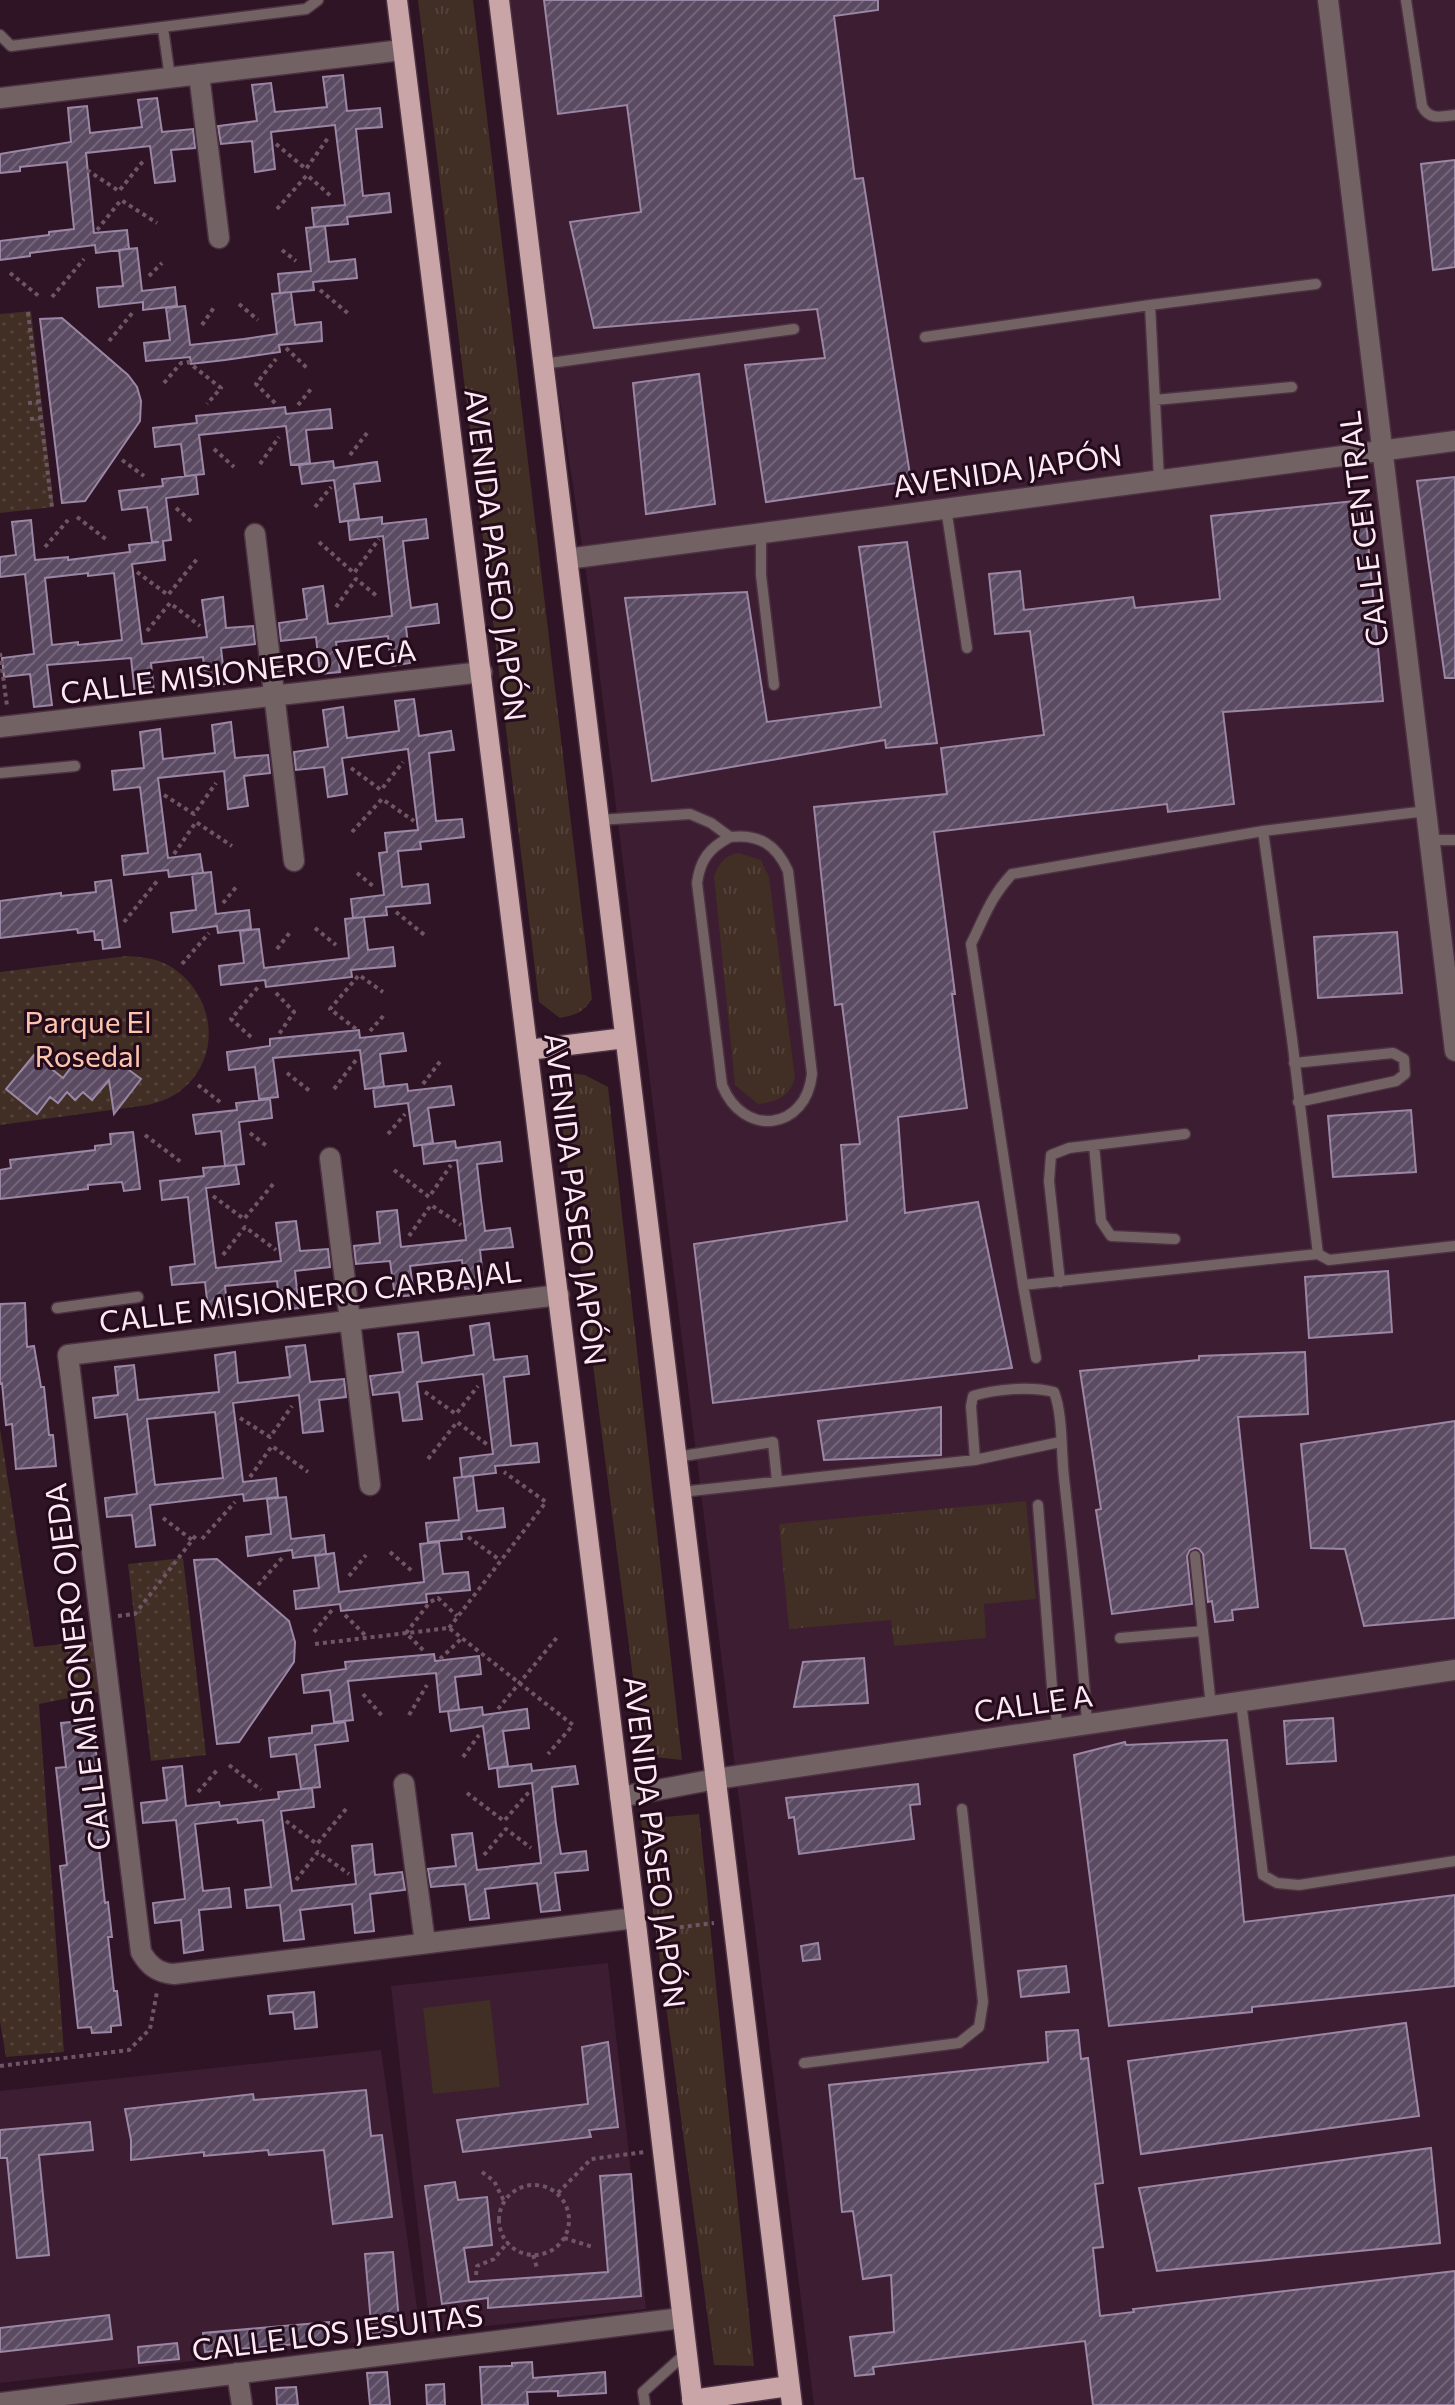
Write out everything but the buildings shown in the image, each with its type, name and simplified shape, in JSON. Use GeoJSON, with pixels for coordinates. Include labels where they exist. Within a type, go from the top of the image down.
{"type":"FeatureCollection","features":[{"type":"Feature","properties":{"kind":"main road","name":"AVENIDA PASEO JAPÓN"},"geometry":{"type":"LineString","coordinates":[[397,0],[559,1295],[692,2403]]}},
{"type":"Feature","properties":{"kind":"main road"},"geometry":{"type":"LineString","coordinates":[[499,0],[790,2396],[692,2403]]}},
{"type":"Feature","properties":{"kind":"main road"},"geometry":{"type":"LineString","coordinates":[[528,1050],[625,1038]]}},
{"type":"Feature","properties":{"kind":"street","name":"CALLE CENTRAL"},"geometry":{"type":"LineString","coordinates":[[1328,0],[1455,1051]]}},
{"type":"Feature","properties":{"kind":"street"},"geometry":{"type":"LineString","coordinates":[[0,98],[402,50]]}},
{"type":"Feature","properties":{"kind":"street"},"geometry":{"type":"LineString","coordinates":[[199,74],[219,238]]}},
{"type":"Feature","properties":{"kind":"street","name":"AVENIDA JAPÓN"},"geometry":{"type":"LineString","coordinates":[[567,559],[1455,441]]}},
{"type":"Feature","properties":{"kind":"street"},"geometry":{"type":"LineString","coordinates":[[255,534],[294,861]]}},
{"type":"Feature","properties":{"kind":"street","name":"CALLE MISIONERO VEGA"},"geometry":{"type":"LineString","coordinates":[[4,719],[274,696],[482,672]]}},
{"type":"Feature","properties":{"kind":"street"},"geometry":{"type":"LineString","coordinates":[[330,1158],[370,1485]]}},
{"type":"Feature","properties":{"kind":"street","name":"CALLE MISIONERO CARBAJAL"},"geometry":{"type":"LineString","coordinates":[[68,1355],[559,1295]]}},
{"type":"Feature","properties":{"kind":"street","name":"CALLE MISIONERO OJEDA"},"geometry":{"type":"LineString","coordinates":[[68,1355],[141,1952],[157,1970]]}},
{"type":"Feature","properties":{"kind":"street","name":"CALLE A"},"geometry":{"type":"LineString","coordinates":[[620,1797],[716,1779],[1455,1670]]}},
{"type":"Feature","properties":{"kind":"street"},"geometry":{"type":"LineString","coordinates":[[404,1784],[425,1943]]}},
{"type":"Feature","properties":{"kind":"street"},"geometry":{"type":"LineString","coordinates":[[157,1970],[174,1974],[425,1943],[636,1925]]}},
{"type":"Feature","properties":{"kind":"street","name":"CALLE LOS JESUITAS"},"geometry":{"type":"LineString","coordinates":[[0,2403],[682,2318]]}},
{"type":"Feature","properties":{"kind":"street"},"geometry":{"type":"LineString","coordinates":[[237,2373],[242,2405]]}},
{"type":"Feature","properties":{"kind":"lane"},"geometry":{"type":"LineString","coordinates":[[0,35],[11,46],[306,9],[318,0]]}},
{"type":"Feature","properties":{"kind":"lane"},"geometry":{"type":"LineString","coordinates":[[1406,0],[1422,106],[1426,114],[1434,117],[1455,115]]}},
{"type":"Feature","properties":{"kind":"lane"},"geometry":{"type":"LineString","coordinates":[[163,28],[170,78]]}},
{"type":"Feature","properties":{"kind":"lane"},"geometry":{"type":"LineString","coordinates":[[925,337],[1316,284]]}},
{"type":"Feature","properties":{"kind":"lane"},"geometry":{"type":"LineString","coordinates":[[1150,305],[1159,479]]}},
{"type":"Feature","properties":{"kind":"lane"},"geometry":{"type":"LineString","coordinates":[[543,364],[794,329]]}},
{"type":"Feature","properties":{"kind":"lane"},"geometry":{"type":"LineString","coordinates":[[1155,400],[1292,387]]}},
{"type":"Feature","properties":{"kind":"lane"},"geometry":{"type":"LineString","coordinates":[[946,508],[967,648]]}},
{"type":"Feature","properties":{"kind":"lane"},"geometry":{"type":"LineString","coordinates":[[761,533],[761,575],[774,685]]}},
{"type":"Feature","properties":{"kind":"lane"},"geometry":{"type":"LineString","coordinates":[[0,773],[75,766]]}},
{"type":"Feature","properties":{"kind":"lane"},"geometry":{"type":"LineString","coordinates":[[1036,1358],[971,944],[998,890],[1012,874],[1263,831],[1426,811]]}},
{"type":"Feature","properties":{"kind":"lane"},"geometry":{"type":"LineString","coordinates":[[599,820],[690,814],[711,823],[730,837],[759,839],[772,846],[782,859],[788,871],[812,1074],[811,1088],[804,1102],[794,1113],[781,1119],[766,1121],[738,1111],[722,1085],[697,883],[705,855],[716,844],[730,837]]}},
{"type":"Feature","properties":{"kind":"lane"},"geometry":{"type":"LineString","coordinates":[[1263,831],[1318,1254],[1329,1260],[1455,1246]]}},
{"type":"Feature","properties":{"kind":"lane"},"geometry":{"type":"LineString","coordinates":[[1430,840],[1455,840]]}},
{"type":"Feature","properties":{"kind":"lane"},"geometry":{"type":"LineString","coordinates":[[1294,1063],[1393,1053],[1404,1059],[1405,1074],[1396,1081],[1298,1102]]}},
{"type":"Feature","properties":{"kind":"lane"},"geometry":{"type":"LineString","coordinates":[[1060,1282],[1049,1181],[1051,1155],[1069,1148],[1185,1134]]}},
{"type":"Feature","properties":{"kind":"lane"},"geometry":{"type":"LineString","coordinates":[[1094,1145],[1101,1221],[1111,1236],[1175,1239]]}},
{"type":"Feature","properties":{"kind":"lane"},"geometry":{"type":"LineString","coordinates":[[1023,1285],[1318,1254]]}},
{"type":"Feature","properties":{"kind":"lane"},"geometry":{"type":"LineString","coordinates":[[57,1308],[138,1297]]}},
{"type":"Feature","properties":{"kind":"lane"},"geometry":{"type":"LineString","coordinates":[[975,1460],[973,1396],[1040,1389],[1054,1392],[1058,1404],[1082,1638],[1087,1724]]}},
{"type":"Feature","properties":{"kind":"lane"},"geometry":{"type":"LineString","coordinates":[[676,1457],[773,1442],[777,1481]]}},
{"type":"Feature","properties":{"kind":"lane"},"geometry":{"type":"LineString","coordinates":[[681,1492],[975,1460],[1060,1442]]}},
{"type":"Feature","properties":{"kind":"lane"},"geometry":{"type":"LineString","coordinates":[[1038,1505],[1058,1729]]}},
{"type":"Feature","properties":{"kind":"lane"},"geometry":{"type":"LineString","coordinates":[[1195,1556],[1211,1706]]}},
{"type":"Feature","properties":{"kind":"lane"},"geometry":{"type":"LineString","coordinates":[[1120,1638],[1203,1631]]}},
{"type":"Feature","properties":{"kind":"lane"},"geometry":{"type":"LineString","coordinates":[[1241,1702],[1263,1875],[1277,1883],[1299,1885],[1455,1861]]}},
{"type":"Feature","properties":{"kind":"lane"},"geometry":{"type":"LineString","coordinates":[[804,2063],[959,2043],[979,2027],[983,2002],[962,1809]]}},
{"type":"Feature","properties":{"kind":"lane"},"geometry":{"type":"LineString","coordinates":[[645,2405],[643,2392],[687,2352]]}},
{"type":"Feature","properties":{"kind":"path"},"geometry":{"type":"LineString","coordinates":[[276,144],[306,169],[328,138]]}},
{"type":"Feature","properties":{"kind":"path"},"geometry":{"type":"LineString","coordinates":[[87,170],[119,191],[144,160]]}},
{"type":"Feature","properties":{"kind":"path"},"geometry":{"type":"LineString","coordinates":[[277,209],[307,175],[333,198]]}},
{"type":"Feature","properties":{"kind":"path"},"geometry":{"type":"LineString","coordinates":[[97,230],[121,200],[157,223]]}},
{"type":"Feature","properties":{"kind":"path"},"geometry":{"type":"LineString","coordinates":[[282,250],[296,261]]}},
{"type":"Feature","properties":{"kind":"path"},"geometry":{"type":"LineString","coordinates":[[52,297],[84,259]]}},
{"type":"Feature","properties":{"kind":"path"},"geometry":{"type":"LineString","coordinates":[[149,276],[162,263]]}},
{"type":"Feature","properties":{"kind":"path"},"geometry":{"type":"LineString","coordinates":[[10,273],[40,297]]}},
{"type":"Feature","properties":{"kind":"path"},"geometry":{"type":"LineString","coordinates":[[320,290],[350,315]]}},
{"type":"Feature","properties":{"kind":"path"},"geometry":{"type":"LineString","coordinates":[[239,304],[258,320]]}},
{"type":"Feature","properties":{"kind":"path"},"geometry":{"type":"LineString","coordinates":[[202,325],[215,306]]}},
{"type":"Feature","properties":{"kind":"path"},"geometry":{"type":"LineString","coordinates":[[109,341],[134,311]]}},
{"type":"Feature","properties":{"kind":"path"},"geometry":{"type":"LineString","coordinates":[[28,312],[52,508]]}},
{"type":"Feature","properties":{"kind":"path"},"geometry":{"type":"LineString","coordinates":[[286,348],[308,369]]}},
{"type":"Feature","properties":{"kind":"path"},"geometry":{"type":"LineString","coordinates":[[275,403],[256,384],[276,359]]}},
{"type":"Feature","properties":{"kind":"path"},"geometry":{"type":"LineString","coordinates":[[164,383],[181,363],[188,362],[221,388],[207,404]]}},
{"type":"Feature","properties":{"kind":"path"},"geometry":{"type":"LineString","coordinates":[[298,405],[311,389]]}},
{"type":"Feature","properties":{"kind":"path"},"geometry":{"type":"LineString","coordinates":[[28,403],[39,402]]}},
{"type":"Feature","properties":{"kind":"path"},"geometry":{"type":"LineString","coordinates":[[30,419],[41,418]]}},
{"type":"Feature","properties":{"kind":"path"},"geometry":{"type":"LineString","coordinates":[[350,455],[367,433]]}},
{"type":"Feature","properties":{"kind":"path"},"geometry":{"type":"LineString","coordinates":[[260,464],[279,437]]}},
{"type":"Feature","properties":{"kind":"path"},"geometry":{"type":"LineString","coordinates":[[214,449],[234,467]]}},
{"type":"Feature","properties":{"kind":"path"},"geometry":{"type":"LineString","coordinates":[[122,460],[144,476]]}},
{"type":"Feature","properties":{"kind":"path"},"geometry":{"type":"LineString","coordinates":[[315,507],[331,487]]}},
{"type":"Feature","properties":{"kind":"path"},"geometry":{"type":"LineString","coordinates":[[176,508],[192,522]]}},
{"type":"Feature","properties":{"kind":"path"},"geometry":{"type":"LineString","coordinates":[[77,517],[107,540]]}},
{"type":"Feature","properties":{"kind":"path"},"geometry":{"type":"LineString","coordinates":[[45,547],[68,520]]}},
{"type":"Feature","properties":{"kind":"path"},"geometry":{"type":"LineString","coordinates":[[319,542],[354,573],[379,539]]}},
{"type":"Feature","properties":{"kind":"path"},"geometry":{"type":"LineString","coordinates":[[137,572],[168,595],[197,559]]}},
{"type":"Feature","properties":{"kind":"path"},"geometry":{"type":"LineString","coordinates":[[336,607],[356,579],[378,597]]}},
{"type":"Feature","properties":{"kind":"path"},"geometry":{"type":"LineString","coordinates":[[147,631],[170,603],[200,626]]}},
{"type":"Feature","properties":{"kind":"path"},"geometry":{"type":"LineString","coordinates":[[0,653],[4,719]]}},
{"type":"Feature","properties":{"kind":"path"},"geometry":{"type":"LineString","coordinates":[[351,768],[381,790],[403,762]]}},
{"type":"Feature","properties":{"kind":"path"},"geometry":{"type":"LineString","coordinates":[[164,795],[194,814],[216,783]]}},
{"type":"Feature","properties":{"kind":"path"},"geometry":{"type":"LineString","coordinates":[[352,832],[382,799],[414,821]]}},
{"type":"Feature","properties":{"kind":"path"},"geometry":{"type":"LineString","coordinates":[[174,854],[196,822],[232,846]]}},
{"type":"Feature","properties":{"kind":"path"},"geometry":{"type":"LineString","coordinates":[[357,873],[373,886]]}},
{"type":"Feature","properties":{"kind":"path"},"geometry":{"type":"LineString","coordinates":[[124,922],[158,880]]}},
{"type":"Feature","properties":{"kind":"path"},"geometry":{"type":"LineString","coordinates":[[223,903],[237,886]]}},
{"type":"Feature","properties":{"kind":"path"},"geometry":{"type":"LineString","coordinates":[[396,912],[427,937]]}},
{"type":"Feature","properties":{"kind":"path"},"geometry":{"type":"LineString","coordinates":[[315,928],[336,945]]}},
{"type":"Feature","properties":{"kind":"path"},"geometry":{"type":"LineString","coordinates":[[277,949],[291,931]]}},
{"type":"Feature","properties":{"kind":"path"},"geometry":{"type":"LineString","coordinates":[[182,964],[209,933]]}},
{"type":"Feature","properties":{"kind":"path"},"geometry":{"type":"LineString","coordinates":[[356,1029],[330,1009],[359,975],[383,992]]}},
{"type":"Feature","properties":{"kind":"path"},"geometry":{"type":"LineString","coordinates":[[251,1037],[231,1019],[259,986]]}},
{"type":"Feature","properties":{"kind":"path"},"geometry":{"type":"LineString","coordinates":[[276,993],[294,1012],[279,1034]]}},
{"type":"Feature","properties":{"kind":"path"},"geometry":{"type":"LineString","coordinates":[[370,1031],[385,1014]]}},
{"type":"Feature","properties":{"kind":"path"},"geometry":{"type":"LineString","coordinates":[[423,1084],[442,1059]]}},
{"type":"Feature","properties":{"kind":"path"},"geometry":{"type":"LineString","coordinates":[[334,1089],[356,1060]]}},
{"type":"Feature","properties":{"kind":"path"},"geometry":{"type":"LineString","coordinates":[[287,1073],[311,1092]]}},
{"type":"Feature","properties":{"kind":"path"},"geometry":{"type":"LineString","coordinates":[[198,1085],[220,1102]]}},
{"type":"Feature","properties":{"kind":"path"},"geometry":{"type":"LineString","coordinates":[[388,1134],[405,1114]]}},
{"type":"Feature","properties":{"kind":"path"},"geometry":{"type":"LineString","coordinates":[[250,1133],[268,1147]]}},
{"type":"Feature","properties":{"kind":"path"},"geometry":{"type":"LineString","coordinates":[[145,1135],[181,1162]]}},
{"type":"Feature","properties":{"kind":"path"},"geometry":{"type":"LineString","coordinates":[[394,1170],[429,1197],[451,1165]]}},
{"type":"Feature","properties":{"kind":"path"},"geometry":{"type":"LineString","coordinates":[[213,1196],[244,1219],[274,1183]]}},
{"type":"Feature","properties":{"kind":"path"},"geometry":{"type":"LineString","coordinates":[[409,1236],[431,1205],[461,1225]]}},
{"type":"Feature","properties":{"kind":"path"},"geometry":{"type":"LineString","coordinates":[[223,1255],[245,1227],[276,1250]]}},
{"type":"Feature","properties":{"kind":"path"},"geometry":{"type":"LineString","coordinates":[[425,1392],[456,1414],[478,1386]]}},
{"type":"Feature","properties":{"kind":"path"},"geometry":{"type":"LineString","coordinates":[[240,1418],[270,1437],[292,1406]]}},
{"type":"Feature","properties":{"kind":"path"},"geometry":{"type":"LineString","coordinates":[[428,1459],[457,1422],[488,1445]]}},
{"type":"Feature","properties":{"kind":"path"},"geometry":{"type":"LineString","coordinates":[[250,1477],[272,1446],[308,1472]]}},
{"type":"Feature","properties":{"kind":"path"},"geometry":{"type":"LineString","coordinates":[[449,1628],[546,1502],[504,1472]]}},
{"type":"Feature","properties":{"kind":"path"},"geometry":{"type":"LineString","coordinates":[[202,1539],[235,1502]]}},
{"type":"Feature","properties":{"kind":"path"},"geometry":{"type":"LineString","coordinates":[[163,1518],[192,1540]]}},
{"type":"Feature","properties":{"kind":"path"},"geometry":{"type":"LineString","coordinates":[[116,1616],[135,1614],[197,1534]]}},
{"type":"Feature","properties":{"kind":"path"},"geometry":{"type":"LineString","coordinates":[[468,1537],[500,1560]]}},
{"type":"Feature","properties":{"kind":"path"},"geometry":{"type":"LineString","coordinates":[[390,1552],[412,1571]]}},
{"type":"Feature","properties":{"kind":"path"},"geometry":{"type":"LineString","coordinates":[[349,1576],[366,1555]]}},
{"type":"Feature","properties":{"kind":"path"},"geometry":{"type":"LineString","coordinates":[[258,1585],[284,1556]]}},
{"type":"Feature","properties":{"kind":"path"},"geometry":{"type":"LineString","coordinates":[[406,1633],[430,1602],[438,1598],[458,1616]]}},
{"type":"Feature","properties":{"kind":"path"},"geometry":{"type":"LineString","coordinates":[[314,1632],[332,1610]]}},
{"type":"Feature","properties":{"kind":"path"},"geometry":{"type":"LineString","coordinates":[[345,1615],[367,1637]]}},
{"type":"Feature","properties":{"kind":"path"},"geometry":{"type":"LineString","coordinates":[[315,1644],[449,1628],[573,1725],[548,1754]]}},
{"type":"Feature","properties":{"kind":"path"},"geometry":{"type":"LineString","coordinates":[[406,1633],[423,1650]]}},
{"type":"Feature","properties":{"kind":"path"},"geometry":{"type":"LineString","coordinates":[[498,1709],[559,1635]]}},
{"type":"Feature","properties":{"kind":"path"},"geometry":{"type":"LineString","coordinates":[[440,1659],[462,1638]]}},
{"type":"Feature","properties":{"kind":"path"},"geometry":{"type":"LineString","coordinates":[[409,1715],[427,1685]]}},
{"type":"Feature","properties":{"kind":"path"},"geometry":{"type":"LineString","coordinates":[[363,1694],[384,1718]]}},
{"type":"Feature","properties":{"kind":"path"},"geometry":{"type":"LineString","coordinates":[[463,1757],[479,1735]]}},
{"type":"Feature","properties":{"kind":"path"},"geometry":{"type":"LineString","coordinates":[[229,1765],[261,1790]]}},
{"type":"Feature","properties":{"kind":"path"},"geometry":{"type":"LineString","coordinates":[[198,1792],[219,1768]]}},
{"type":"Feature","properties":{"kind":"path"},"geometry":{"type":"LineString","coordinates":[[467,1793],[504,1821],[529,1792]]}},
{"type":"Feature","properties":{"kind":"path"},"geometry":{"type":"LineString","coordinates":[[286,1821],[317,1844],[346,1809]]}},
{"type":"Feature","properties":{"kind":"path"},"geometry":{"type":"LineString","coordinates":[[484,1855],[506,1829],[531,1848]]}},
{"type":"Feature","properties":{"kind":"path"},"geometry":{"type":"LineString","coordinates":[[296,1880],[318,1852],[349,1874]]}},
{"type":"Feature","properties":{"kind":"path"},"geometry":{"type":"LineString","coordinates":[[636,1925],[733,1921]]}},
{"type":"Feature","properties":{"kind":"path"},"geometry":{"type":"LineString","coordinates":[[0,2066],[129,2050],[150,2029],[157,1970]]}},
{"type":"Feature","properties":{"kind":"path"},"geometry":{"type":"LineString","coordinates":[[558,2193],[591,2159],[663,2149]]}},
{"type":"Feature","properties":{"kind":"path"},"geometry":{"type":"LineString","coordinates":[[482,2172],[494,2181],[504,2201]]}},
{"type":"Feature","properties":{"kind":"path"},"geometry":{"type":"LineString","coordinates":[[523,2186],[547,2186],[558,2193],[569,2211],[570,2222],[564,2238],[544,2254],[521,2252],[508,2242],[499,2225],[499,2212],[504,2201],[523,2186]]}},
{"type":"Feature","properties":{"kind":"path"},"geometry":{"type":"LineString","coordinates":[[564,2238],[593,2247]]}},
{"type":"Feature","properties":{"kind":"path"},"geometry":{"type":"LineString","coordinates":[[476,2275],[477,2266],[494,2259],[508,2242]]}},
{"type":"Feature","properties":{"kind":"path"},"geometry":{"type":"LineString","coordinates":[[533,2255],[537,2268]]}},
{"type":"Feature","properties":{"kind":"shaded area"},"geometry":{"type":"Polygon","coordinates":[[[506,0],[1455,0],[1455,2405],[814,2405],[591,605],[541,275],[506,0]]]}},
{"type":"Feature","properties":{"kind":"shaded area"},"geometry":{"type":"Polygon","coordinates":[[[608,1963],[646,2309],[430,2332],[391,1986],[608,1963]]]}},
{"type":"Feature","properties":{"kind":"shaded area"},"geometry":{"type":"Polygon","coordinates":[[[381,2050],[418,2315],[413,2336],[0,2383],[0,2091],[381,2050]]]}},
{"type":"Feature","properties":{"kind":"green space"},"geometry":{"type":"Polygon","coordinates":[[[418,0],[473,0],[592,999],[578,1013],[560,1018],[539,1002],[418,0]]]}},
{"type":"Feature","properties":{"kind":"green space"},"geometry":{"type":"Polygon","coordinates":[[[31,311],[54,507],[0,513],[0,314],[31,311]]]}},
{"type":"Feature","properties":{"kind":"green space"},"geometry":{"type":"Polygon","coordinates":[[[739,853],[761,860],[769,877],[795,1078],[781,1097],[758,1104],[735,1085],[714,876],[723,860],[739,853]]]}},
{"type":"Feature","properties":{"kind":"green space","name":"Parque El Rosedal"},"geometry":{"type":"Polygon","coordinates":[[[127,956],[153,959],[168,965],[195,989],[208,1021],[209,1038],[198,1071],[177,1093],[148,1105],[0,1125],[0,972],[127,956]]]}},
{"type":"Feature","properties":{"kind":"green space"},"geometry":{"type":"Polygon","coordinates":[[[568,1073],[585,1075],[608,1087],[682,1760],[643,1756],[559,1099],[568,1073]]]}},
{"type":"Feature","properties":{"kind":"green space"},"geometry":{"type":"Polygon","coordinates":[[[0,1429],[34,1647],[93,1641],[98,1692],[39,1704],[64,2052],[6,2057],[0,2021],[0,1429]]]}},
{"type":"Feature","properties":{"kind":"green space"},"geometry":{"type":"Polygon","coordinates":[[[1026,1501],[1036,1599],[984,1604],[986,1638],[894,1646],[891,1620],[789,1629],[779,1524],[1026,1501]]]}},
{"type":"Feature","properties":{"kind":"green space"},"geometry":{"type":"Polygon","coordinates":[[[183,1558],[206,1755],[151,1761],[128,1564],[183,1558]]]}},
{"type":"Feature","properties":{"kind":"green space"},"geometry":{"type":"Polygon","coordinates":[[[699,1814],[754,2366],[714,2365],[641,1819],[699,1814]]]}},
{"type":"Feature","properties":{"kind":"green space"},"geometry":{"type":"Polygon","coordinates":[[[490,2000],[500,2087],[433,2094],[423,2008],[490,2000]]]}}]}
